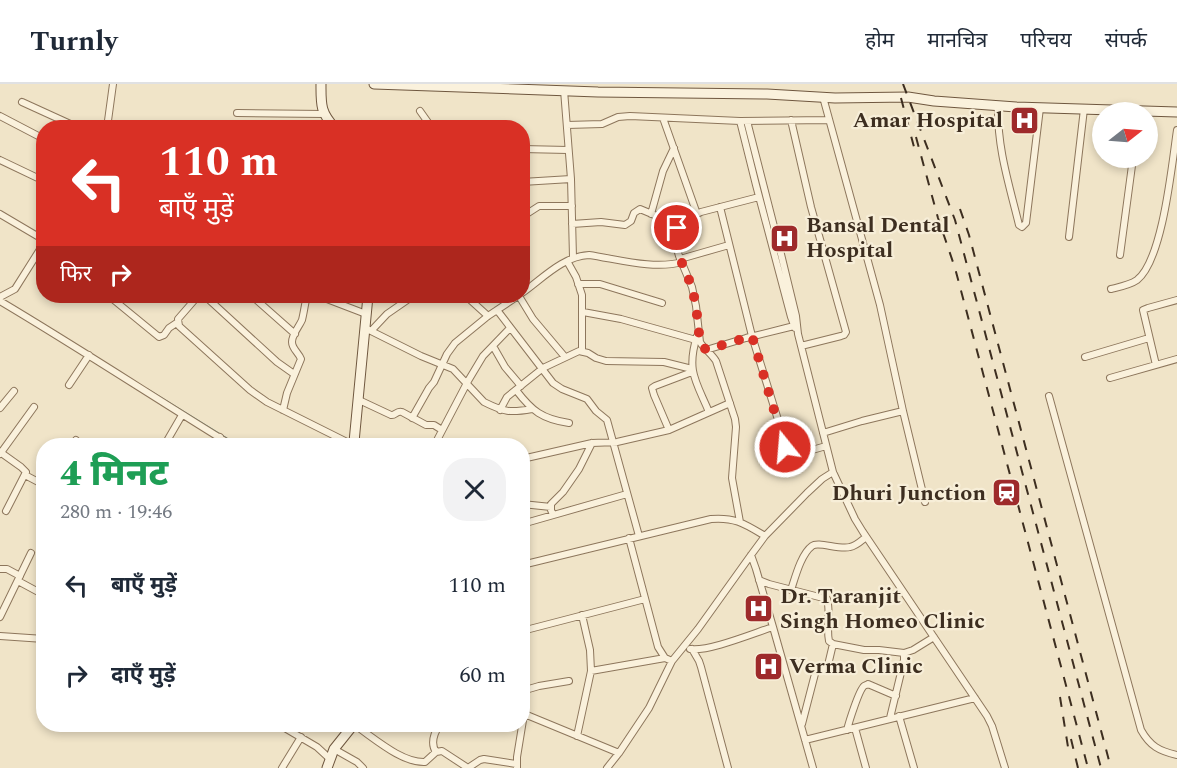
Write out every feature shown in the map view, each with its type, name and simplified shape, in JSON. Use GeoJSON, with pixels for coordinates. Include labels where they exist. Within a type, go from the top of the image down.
{"type":"FeatureCollection","features":[{"type":"Feature","properties":{"kind":"street"},"geometry":{"type":"LineString","coordinates":[[107,120],[113,84]]}},
{"type":"Feature","properties":{"kind":"street"},"geometry":{"type":"LineString","coordinates":[[321,84],[322,106],[324,114],[329,120]]}},
{"type":"Feature","properties":{"kind":"street"},"geometry":{"type":"LineString","coordinates":[[374,84],[822,97],[908,97],[934,101],[1092,109]]}},
{"type":"Feature","properties":{"kind":"street"},"geometry":{"type":"LineString","coordinates":[[564,90],[572,206],[570,259],[582,295],[582,351]]}},
{"type":"Feature","properties":{"kind":"street"},"geometry":{"type":"LineString","coordinates":[[822,97],[880,305],[925,502]]}},
{"type":"Feature","properties":{"kind":"street"},"geometry":{"type":"LineString","coordinates":[[22,102],[61,120]]}},
{"type":"Feature","properties":{"kind":"street"},"geometry":{"type":"LineString","coordinates":[[998,105],[1000,150],[1019,225],[1022,227],[1026,223],[1040,108]]}},
{"type":"Feature","properties":{"kind":"street"},"geometry":{"type":"LineString","coordinates":[[1069,237],[1084,109]]}},
{"type":"Feature","properties":{"kind":"street"},"geometry":{"type":"LineString","coordinates":[[420,111],[426,120]]}},
{"type":"Feature","properties":{"kind":"street"},"geometry":{"type":"LineString","coordinates":[[1158,112],[1177,112]]}},
{"type":"Feature","properties":{"kind":"street"},"geometry":{"type":"LineString","coordinates":[[237,113],[324,114]]}},
{"type":"Feature","properties":{"kind":"street"},"geometry":{"type":"LineString","coordinates":[[0,116],[36,135]]}},
{"type":"Feature","properties":{"kind":"street"},"geometry":{"type":"LineString","coordinates":[[567,125],[602,124],[618,117],[744,121],[829,120]]}},
{"type":"Feature","properties":{"kind":"street"},"geometry":{"type":"LineString","coordinates":[[663,118],[697,214]]}},
{"type":"Feature","properties":{"kind":"street"},"geometry":{"type":"LineString","coordinates":[[791,120],[811,207],[846,332],[841,336],[801,346]]}},
{"type":"Feature","properties":{"kind":"street"},"geometry":{"type":"LineString","coordinates":[[744,121],[759,197],[798,334]]}},
{"type":"Feature","properties":{"kind":"street"},"geometry":{"type":"LineString","coordinates":[[744,121],[783,261],[798,334],[833,472],[866,537],[987,716],[1005,768]]}},
{"type":"Feature","properties":{"kind":"street"},"geometry":{"type":"LineString","coordinates":[[1111,288],[1136,280],[1150,262],[1168,193],[1177,130]]}},
{"type":"Feature","properties":{"kind":"street"},"geometry":{"type":"LineString","coordinates":[[651,214],[663,171],[674,148]]}},
{"type":"Feature","properties":{"kind":"street"},"geometry":{"type":"LineString","coordinates":[[530,149],[568,150]]}},
{"type":"Feature","properties":{"kind":"street"},"geometry":{"type":"LineString","coordinates":[[0,160],[36,177]]}},
{"type":"Feature","properties":{"kind":"street"},"geometry":{"type":"LineString","coordinates":[[1120,255],[1132,168]]}},
{"type":"Feature","properties":{"kind":"street"},"geometry":{"type":"LineString","coordinates":[[530,182],[571,179]]}},
{"type":"Feature","properties":{"kind":"street"},"geometry":{"type":"LineString","coordinates":[[572,224],[602,222],[625,225],[639,210],[675,224],[697,214],[759,197]]}},
{"type":"Feature","properties":{"kind":"street"},"geometry":{"type":"LineString","coordinates":[[530,211],[539,206],[572,206]]}},
{"type":"Feature","properties":{"kind":"street"},"geometry":{"type":"LineString","coordinates":[[720,207],[752,336],[788,452],[795,455],[826,446]]}},
{"type":"Feature","properties":{"kind":"street"},"geometry":{"type":"LineString","coordinates":[[0,214],[36,237]]}},
{"type":"Feature","properties":{"kind":"street"},"geometry":{"type":"LineString","coordinates":[[675,224],[677,249],[694,297],[697,336],[691,360],[692,370],[709,412]]}},
{"type":"Feature","properties":{"kind":"street"},"geometry":{"type":"LineString","coordinates":[[530,288],[570,259],[589,255],[673,264],[729,245]]}},
{"type":"Feature","properties":{"kind":"street"},"geometry":{"type":"LineString","coordinates":[[36,255],[15,289],[0,299],[220,437]]}},
{"type":"Feature","properties":{"kind":"street"},"geometry":{"type":"LineString","coordinates":[[578,284],[600,284],[662,303]]}},
{"type":"Feature","properties":{"kind":"street"},"geometry":{"type":"LineString","coordinates":[[1156,365],[1143,310],[1177,300]]}},
{"type":"Feature","properties":{"kind":"street"},"geometry":{"type":"LineString","coordinates":[[118,303],[159,337],[178,322],[192,303]]}},
{"type":"Feature","properties":{"kind":"street"},"geometry":{"type":"LineString","coordinates":[[213,303],[277,362],[294,374]]}},
{"type":"Feature","properties":{"kind":"street"},"geometry":{"type":"LineString","coordinates":[[260,303],[295,333]]}},
{"type":"Feature","properties":{"kind":"street"},"geometry":{"type":"LineString","coordinates":[[283,410],[300,359],[292,346],[305,303]]}},
{"type":"Feature","properties":{"kind":"street"},"geometry":{"type":"LineString","coordinates":[[337,303],[366,314]]}},
{"type":"Feature","properties":{"kind":"street"},"geometry":{"type":"LineString","coordinates":[[355,438],[368,330],[367,303]]}},
{"type":"Feature","properties":{"kind":"street"},"geometry":{"type":"LineString","coordinates":[[368,330],[403,303]]}},
{"type":"Feature","properties":{"kind":"street"},"geometry":{"type":"LineString","coordinates":[[474,303],[489,316]]}},
{"type":"Feature","properties":{"kind":"street"},"geometry":{"type":"LineString","coordinates":[[412,418],[455,343],[508,303]]}},
{"type":"Feature","properties":{"kind":"street"},"geometry":{"type":"LineString","coordinates":[[524,303],[533,319],[565,357]]}},
{"type":"Feature","properties":{"kind":"street"},"geometry":{"type":"LineString","coordinates":[[497,310],[556,386],[587,399],[596,411],[605,417],[639,536]]}},
{"type":"Feature","properties":{"kind":"street"},"geometry":{"type":"LineString","coordinates":[[583,312],[697,336]]}},
{"type":"Feature","properties":{"kind":"street"},"geometry":{"type":"LineString","coordinates":[[178,322],[179,326],[250,390],[267,402],[341,438]]}},
{"type":"Feature","properties":{"kind":"street"},"geometry":{"type":"LineString","coordinates":[[706,350],[794,326]]}},
{"type":"Feature","properties":{"kind":"street"},"geometry":{"type":"LineString","coordinates":[[438,438],[483,356],[510,328]]}},
{"type":"Feature","properties":{"kind":"street"},"geometry":{"type":"LineString","coordinates":[[368,330],[453,369],[484,402],[500,410],[508,412],[532,409]]}},
{"type":"Feature","properties":{"kind":"street"},"geometry":{"type":"LineString","coordinates":[[697,336],[716,361],[730,403],[735,427],[732,478],[740,522]]}},
{"type":"Feature","properties":{"kind":"street"},"geometry":{"type":"LineString","coordinates":[[1085,357],[1149,338]]}},
{"type":"Feature","properties":{"kind":"street"},"geometry":{"type":"LineString","coordinates":[[493,346],[532,409],[547,418],[569,423]]}},
{"type":"Feature","properties":{"kind":"street"},"geometry":{"type":"LineString","coordinates":[[500,410],[507,397],[543,368],[579,351],[606,361],[664,362],[692,370]]}},
{"type":"Feature","properties":{"kind":"street"},"geometry":{"type":"LineString","coordinates":[[69,385],[89,355]]}},
{"type":"Feature","properties":{"kind":"street"},"geometry":{"type":"LineString","coordinates":[[1110,378],[1177,359]]}},
{"type":"Feature","properties":{"kind":"street"},"geometry":{"type":"LineString","coordinates":[[669,430],[652,388],[692,370]]}},
{"type":"Feature","properties":{"kind":"street"},"geometry":{"type":"LineString","coordinates":[[0,408],[14,391]]}},
{"type":"Feature","properties":{"kind":"street"},"geometry":{"type":"LineString","coordinates":[[1049,396],[1141,730],[1153,747],[1177,755]]}},
{"type":"Feature","properties":{"kind":"street"},"geometry":{"type":"LineString","coordinates":[[359,400],[391,415],[400,411],[426,425],[434,424],[442,430]]}},
{"type":"Feature","properties":{"kind":"street"},"geometry":{"type":"LineString","coordinates":[[530,457],[592,443],[613,442],[669,430],[730,403]]}},
{"type":"Feature","properties":{"kind":"street"},"geometry":{"type":"LineString","coordinates":[[6,511],[25,475],[24,469],[0,453],[34,407]]}},
{"type":"Feature","properties":{"kind":"street"},"geometry":{"type":"LineString","coordinates":[[823,433],[903,411]]}},
{"type":"Feature","properties":{"kind":"street"},"geometry":{"type":"LineString","coordinates":[[168,438],[182,414]]}},
{"type":"Feature","properties":{"kind":"street"},"geometry":{"type":"LineString","coordinates":[[552,511],[553,501],[563,492],[579,469],[592,443]]}},
{"type":"Feature","properties":{"kind":"street"},"geometry":{"type":"LineString","coordinates":[[610,767],[649,708],[672,661],[688,648],[751,555],[807,493],[833,472]]}},
{"type":"Feature","properties":{"kind":"street"},"geometry":{"type":"LineString","coordinates":[[25,475],[36,481]]}},
{"type":"Feature","properties":{"kind":"street"},"geometry":{"type":"LineString","coordinates":[[530,521],[552,511],[627,494]]}},
{"type":"Feature","properties":{"kind":"street"},"geometry":{"type":"LineString","coordinates":[[530,506],[552,511]]}},
{"type":"Feature","properties":{"kind":"street"},"geometry":{"type":"LineString","coordinates":[[530,563],[711,519],[729,518],[765,537]]}},
{"type":"Feature","properties":{"kind":"street"},"geometry":{"type":"LineString","coordinates":[[790,590],[800,564],[811,547],[816,544],[849,548],[866,537]]}},
{"type":"Feature","properties":{"kind":"street"},"geometry":{"type":"LineString","coordinates":[[629,538],[658,647],[665,658]]}},
{"type":"Feature","properties":{"kind":"street"},"geometry":{"type":"LineString","coordinates":[[0,616],[31,554]]}},
{"type":"Feature","properties":{"kind":"street"},"geometry":{"type":"LineString","coordinates":[[751,555],[813,768]]}},
{"type":"Feature","properties":{"kind":"street"},"geometry":{"type":"LineString","coordinates":[[0,569],[7,569],[36,589]]}},
{"type":"Feature","properties":{"kind":"street"},"geometry":{"type":"LineString","coordinates":[[759,580],[828,600],[827,634],[829,641],[833,644],[864,650],[904,653],[934,637]]}},
{"type":"Feature","properties":{"kind":"street"},"geometry":{"type":"LineString","coordinates":[[530,628],[645,599]]}},
{"type":"Feature","properties":{"kind":"street"},"geometry":{"type":"LineString","coordinates":[[577,736],[591,672],[591,650],[582,615]]}},
{"type":"Feature","properties":{"kind":"street"},"geometry":{"type":"LineString","coordinates":[[688,648],[697,650],[773,627]]}},
{"type":"Feature","properties":{"kind":"street"},"geometry":{"type":"LineString","coordinates":[[0,636],[36,638]]}},
{"type":"Feature","properties":{"kind":"street"},"geometry":{"type":"LineString","coordinates":[[801,725],[816,670],[826,668],[828,665],[833,644]]}},
{"type":"Feature","properties":{"kind":"street"},"geometry":{"type":"LineString","coordinates":[[688,648],[697,656],[701,667],[728,768]]}},
{"type":"Feature","properties":{"kind":"street"},"geometry":{"type":"LineString","coordinates":[[890,718],[904,653]]}},
{"type":"Feature","properties":{"kind":"street"},"geometry":{"type":"LineString","coordinates":[[591,672],[665,658],[672,661]]}},
{"type":"Feature","properties":{"kind":"street"},"geometry":{"type":"LineString","coordinates":[[530,689],[569,681]]}},
{"type":"Feature","properties":{"kind":"street"},"geometry":{"type":"LineString","coordinates":[[847,730],[859,694],[865,685],[868,684],[896,696]]}},
{"type":"Feature","properties":{"kind":"street"},"geometry":{"type":"LineString","coordinates":[[805,740],[975,698]]}},
{"type":"Feature","properties":{"kind":"street"},"geometry":{"type":"LineString","coordinates":[[899,716],[914,768]]}},
{"type":"Feature","properties":{"kind":"street"},"geometry":{"type":"LineString","coordinates":[[530,717],[619,753]]}},
{"type":"Feature","properties":{"kind":"street"},"geometry":{"type":"LineString","coordinates":[[855,728],[866,768]]}},
{"type":"Feature","properties":{"kind":"street"},"geometry":{"type":"LineString","coordinates":[[292,732],[330,759],[357,762],[363,768]]}},
{"type":"Feature","properties":{"kind":"street"},"geometry":{"type":"LineString","coordinates":[[330,759],[349,732]]}},
{"type":"Feature","properties":{"kind":"street"},"geometry":{"type":"LineString","coordinates":[[364,732],[412,760],[425,762],[436,752],[442,751],[468,768],[484,759],[516,766],[521,732]]}},
{"type":"Feature","properties":{"kind":"street"},"geometry":{"type":"LineString","coordinates":[[436,732],[433,740],[436,752]]}},
{"type":"Feature","properties":{"kind":"street"},"geometry":{"type":"LineString","coordinates":[[282,768],[301,737]]}},
{"type":"Feature","properties":{"kind":"waterway"},"geometry":{"type":"LineString","coordinates":[[147,389],[226,438]]}},
{"type":"Feature","properties":{"kind":"railway"},"geometry":{"type":"LineString","coordinates":[[903,84],[955,220],[1101,768]]}},
{"type":"Feature","properties":{"kind":"railway"},"geometry":{"type":"LineString","coordinates":[[901,98],[914,147]]}},
{"type":"Feature","properties":{"kind":"railway"},"geometry":{"type":"LineString","coordinates":[[916,137],[938,218],[955,268],[1088,768]]}},
{"type":"Feature","properties":{"kind":"railway"},"geometry":{"type":"LineString","coordinates":[[960,209],[969,235],[1111,768]]}},
{"type":"Feature","properties":{"kind":"railway"},"geometry":{"type":"LineString","coordinates":[[1060,697],[1068,747]]}},
{"type":"Feature","properties":{"kind":"railway"},"geometry":{"type":"LineString","coordinates":[[1071,739],[1078,768]]}},
{"type":"Feature","properties":{"kind":"place","name":"Amar Hospital"},"geometry":{"type":"Point","coordinates":[1024,120]}},
{"type":"Feature","properties":{"kind":"place","name":"Bansal Dental Hospital"},"geometry":{"type":"Point","coordinates":[785,238]}},
{"type":"Feature","properties":{"kind":"place","name":"Dhuri Junction"},"geometry":{"type":"Point","coordinates":[1007,493]}},
{"type":"Feature","properties":{"kind":"place","name":"Dr. Taranjit Singh Homeo Clinic"},"geometry":{"type":"Point","coordinates":[759,609]}},
{"type":"Feature","properties":{"kind":"place","name":"Verma Clinic"},"geometry":{"type":"Point","coordinates":[768,666]}},
{"type":"Feature","properties":{"kind":"route"},"geometry":{"type":"LineString","coordinates":[[677,228],[677,249],[692,287],[700,342],[706,350],[752,336],[785,447]]}}]}
